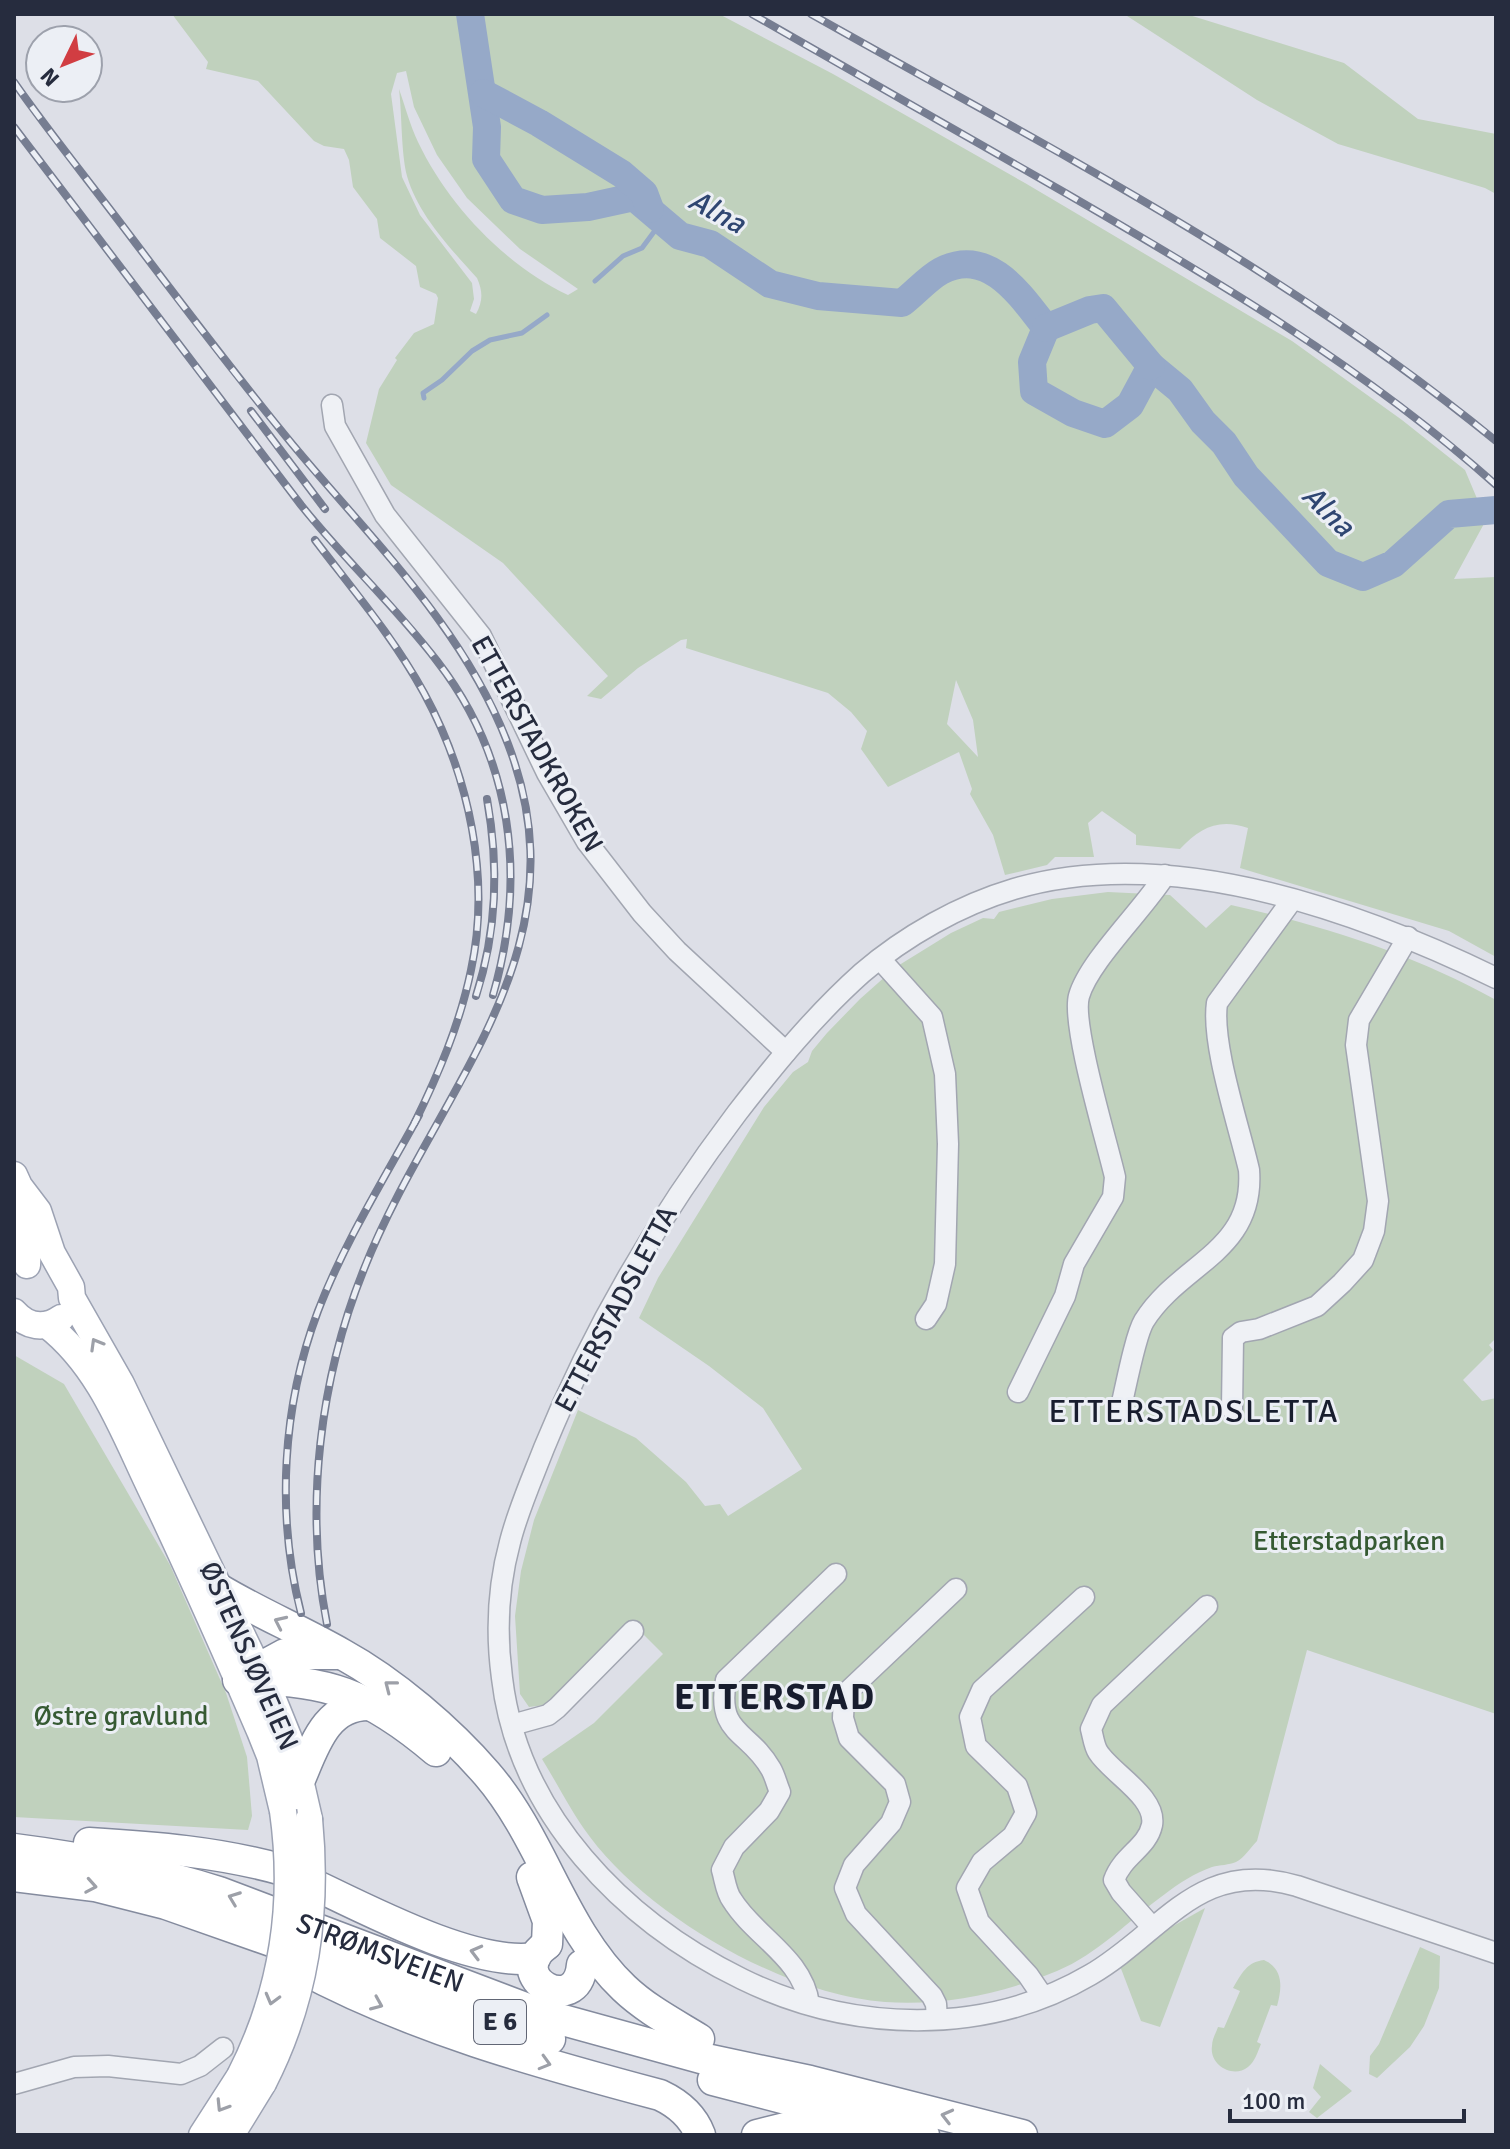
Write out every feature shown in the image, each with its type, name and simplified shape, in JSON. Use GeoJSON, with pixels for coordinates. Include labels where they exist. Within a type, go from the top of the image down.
{"type":"FeatureCollection","features":[{"type":"Feature","properties":{"kind":"highway"},"geometry":{"type":"LineString","coordinates":[[219,1589],[343,1654],[394,1689],[484,1771],[528,1834],[571,1918],[597,1955],[623,1987],[649,2008],[699,2039]]}},
{"type":"Feature","properties":{"kind":"highway"},"geometry":{"type":"LineString","coordinates":[[253,1675],[285,1654],[343,1654]]}},
{"type":"Feature","properties":{"kind":"highway"},"geometry":{"type":"LineString","coordinates":[[253,1675],[332,1687],[371,1705],[409,1728],[440,1754],[499,1818],[519,1850],[541,1896],[548,1921],[538,1959],[544,1987],[559,1991],[574,1985],[579,1979],[580,1959],[571,1918]]}},
{"type":"Feature","properties":{"kind":"highway"},"geometry":{"type":"LineString","coordinates":[[301,1777],[330,1719],[344,1709],[360,1704],[371,1705]]}},
{"type":"Feature","properties":{"kind":"highway"},"geometry":{"type":"LineString","coordinates":[[14,1842],[144,1846],[215,1854],[257,1863],[283,1870],[445,1942],[503,1958],[538,1959]]}},
{"type":"Feature","properties":{"kind":"highway","name":"STRØMSVEIEN"},"geometry":{"type":"LineString","coordinates":[[14,1849],[168,1876],[219,1892],[541,2014],[701,2058],[924,2135]]}},
{"type":"Feature","properties":{"kind":"highway","name":"STRØMSVEIEN"},"geometry":{"type":"LineString","coordinates":[[14,1876],[131,1893],[535,2034],[1022,2135]]}},
{"type":"Feature","properties":{"kind":"highway"},"geometry":{"type":"LineString","coordinates":[[208,1918],[375,2004],[477,2043],[660,2095],[689,2116],[700,2135]]}},
{"type":"Feature","properties":{"kind":"highway"},"geometry":{"type":"LineString","coordinates":[[412,1966],[494,1983],[567,1944],[618,1996],[651,2017],[804,2092]]}},
{"type":"Feature","properties":{"kind":"highway"},"geometry":{"type":"LineString","coordinates":[[660,2095],[804,2092]]}},
{"type":"Feature","properties":{"kind":"highway"},"geometry":{"type":"LineString","coordinates":[[757,2135],[789,2127],[886,2124]]}},
{"type":"Feature","properties":{"kind":"main road","name":"ØSTENSJØVEIEN"},"geometry":{"type":"LineString","coordinates":[[16,1181],[38,1211],[59,1269],[71,1287],[72,1298],[121,1384],[219,1589],[253,1675],[283,1811],[289,1879],[282,1958],[252,2079]]}},
{"type":"Feature","properties":{"kind":"main road","name":"ØSTENSJØVEIEN"},"geometry":{"type":"LineString","coordinates":[[16,1181],[29,1243],[20,1271]]}},
{"type":"Feature","properties":{"kind":"main road","name":"ØSTENSJØVEIEN"},"geometry":{"type":"LineString","coordinates":[[20,1271],[48,1264],[59,1269]]}},
{"type":"Feature","properties":{"kind":"main road"},"geometry":{"type":"LineString","coordinates":[[47,1325],[61,1318],[72,1298]]}},
{"type":"Feature","properties":{"kind":"main road","name":"ØSTENSJØVEIEN"},"geometry":{"type":"LineString","coordinates":[[14,1313],[30,1324],[47,1325],[80,1356],[109,1403],[191,1572],[284,1726],[301,1777],[309,1819],[314,1886],[306,1964],[292,2020],[252,2079]]}},
{"type":"Feature","properties":{"kind":"main road"},"geometry":{"type":"LineString","coordinates":[[202,2135],[252,2079]]}},
{"type":"Feature","properties":{"kind":"main road"},"geometry":{"type":"LineString","coordinates":[[231,2135],[252,2079]]}},
{"type":"Feature","properties":{"kind":"street","name":"ETTERSTADKROKEN"},"geometry":{"type":"LineString","coordinates":[[332,405],[335,426],[385,515],[481,636],[547,773],[587,842],[642,913],[677,951],[786,1052]]}},
{"type":"Feature","properties":{"kind":"street","name":"ETTERSTADSLETTA"},"geometry":{"type":"LineString","coordinates":[[1496,978],[1408,937],[1348,915],[1222,884],[1165,875],[1090,875],[1016,888],[936,923],[880,959],[838,997],[786,1052],[704,1157],[665,1214],[600,1327],[555,1420],[518,1517],[504,1565],[499,1635],[502,1683],[516,1743],[543,1802],[580,1854],[616,1892],[666,1933],[709,1961],[756,1985],[809,2004],[864,2018],[937,2019],[987,2013],[1043,1997],[1105,1965],[1199,1893],[1230,1882],[1265,1879],[1297,1886],[1496,1953]]}},
{"type":"Feature","properties":{"kind":"street"},"geometry":{"type":"LineString","coordinates":[[1018,1392],[1065,1296],[1074,1264],[1113,1197],[1115,1177],[1079,1027],[1079,995],[1095,965],[1165,875]]}},
{"type":"Feature","properties":{"kind":"street"},"geometry":{"type":"LineString","coordinates":[[1120,1411],[1143,1323],[1159,1303],[1230,1237],[1244,1216],[1250,1192],[1249,1170],[1215,1016],[1217,1003],[1292,900]]}},
{"type":"Feature","properties":{"kind":"street"},"geometry":{"type":"LineString","coordinates":[[1232,1409],[1233,1338],[1241,1332],[1259,1329],[1317,1306],[1363,1260],[1374,1231],[1378,1201],[1356,1045],[1359,1020],[1408,937]]}},
{"type":"Feature","properties":{"kind":"street"},"geometry":{"type":"LineString","coordinates":[[880,959],[932,1017],[945,1074],[948,1144],[945,1264],[936,1304],[926,1319]]}},
{"type":"Feature","properties":{"kind":"street"},"geometry":{"type":"LineString","coordinates":[[809,2004],[804,1981],[797,1970],[731,1899],[722,1870],[734,1847],[769,1811],[780,1792],[770,1768],[728,1721],[722,1701],[726,1680],[836,1574]]}},
{"type":"Feature","properties":{"kind":"street"},"geometry":{"type":"LineString","coordinates":[[937,2019],[932,1996],[856,1914],[845,1888],[854,1865],[891,1823],[900,1802],[895,1784],[849,1738],[843,1718],[844,1695],[956,1589]]}},
{"type":"Feature","properties":{"kind":"street"},"geometry":{"type":"LineString","coordinates":[[1043,1997],[1028,1975],[979,1922],[967,1888],[982,1862],[1013,1836],[1026,1813],[1017,1786],[976,1746],[970,1717],[982,1690],[1084,1597]]}},
{"type":"Feature","properties":{"kind":"street"},"geometry":{"type":"LineString","coordinates":[[1152,1927],[1114,1880],[1119,1865],[1144,1842],[1153,1823],[1147,1802],[1098,1752],[1091,1729],[1102,1705],[1207,1606]]}},
{"type":"Feature","properties":{"kind":"street"},"geometry":{"type":"LineString","coordinates":[[512,1725],[548,1715],[633,1631]]}},
{"type":"Feature","properties":{"kind":"street"},"geometry":{"type":"LineString","coordinates":[[14,2084],[74,2067],[108,2066],[181,2074],[200,2066],[223,2048]]}},
{"type":"Feature","properties":{"kind":"green space"},"geometry":{"type":"Polygon","coordinates":[[[172,14],[719,14],[833,74],[1025,183],[1292,341],[1402,420],[1465,470],[1486,520],[1454,579],[1496,577],[1496,957],[1449,931],[1240,868],[1248,828],[1237,825],[1219,825],[1202,830],[1180,849],[1136,845],[1136,835],[1102,811],[1088,823],[1094,857],[1055,857],[1047,865],[1005,875],[993,835],[970,794],[972,789],[959,752],[888,787],[861,749],[867,731],[851,712],[828,693],[686,648],[687,639],[638,668],[601,699],[587,696],[608,676],[503,563],[391,485],[366,443],[379,389],[397,360],[395,358],[414,333],[434,324],[436,294],[420,287],[416,266],[380,238],[377,219],[353,187],[344,149],[314,141],[258,81],[206,69],[208,62],[172,14]],[[406,71],[397,73],[391,94],[402,177],[420,215],[472,283],[474,299],[470,311],[476,314],[481,301],[477,278],[427,218],[407,176],[399,89],[418,142],[430,165],[462,210],[522,267],[568,295],[578,289],[520,249],[467,198],[437,155],[414,107],[406,71]],[[956,680],[947,724],[978,757],[973,720],[956,680]]]}},
{"type":"Feature","properties":{"kind":"green space"},"geometry":{"type":"Polygon","coordinates":[[[1124,14],[1186,14],[1344,63],[1418,119],[1496,134],[1496,194],[1485,188],[1338,144],[1257,100],[1124,14]]]}},
{"type":"Feature","properties":{"kind":"green space","name":"Etterstadparken"},"geometry":{"type":"Polygon","coordinates":[[[1108,892],[1170,895],[1206,928],[1231,905],[1300,922],[1400,955],[1496,1000],[1496,1338],[1489,1345],[1493,1350],[1463,1380],[1482,1401],[1496,1398],[1496,1714],[1307,1650],[1257,1841],[1239,1860],[1212,1867],[1187,1879],[1086,1955],[1036,1979],[972,1997],[929,2002],[885,2002],[846,1996],[805,1985],[764,1968],[683,1923],[647,1896],[590,1837],[542,1759],[594,1723],[663,1654],[634,1625],[545,1705],[529,1707],[520,1694],[515,1616],[521,1571],[534,1520],[578,1410],[636,1438],[686,1482],[705,1506],[720,1504],[728,1516],[802,1469],[763,1408],[639,1318],[658,1278],[764,1107],[793,1072],[808,1062],[812,1051],[827,1033],[896,967],[951,933],[983,918],[994,919],[999,912],[1052,899],[1108,892]]]}},
{"type":"Feature","properties":{"kind":"green space","name":"Østre gravlund"},"geometry":{"type":"Polygon","coordinates":[[[14,1355],[64,1384],[170,1565],[226,1693],[247,1757],[252,1816],[248,1830],[14,1817],[14,1355]]]}},
{"type":"Feature","properties":{"kind":"green space"},"geometry":{"type":"Polygon","coordinates":[[[1205,1908],[1160,2027],[1141,2021],[1120,1966],[1159,1934],[1205,1908]]]}},
{"type":"Feature","properties":{"kind":"green space"},"geometry":{"type":"Polygon","coordinates":[[[1420,1947],[1440,1956],[1439,1988],[1424,2026],[1410,2047],[1377,2078],[1369,2074],[1370,2056],[1379,2044],[1420,1947]]]}},
{"type":"Feature","properties":{"kind":"green space"},"geometry":{"type":"Polygon","coordinates":[[[1264,1960],[1275,1968],[1280,1980],[1277,2006],[1271,2005],[1253,2062],[1242,2070],[1229,2071],[1214,2059],[1213,2038],[1218,2027],[1224,2028],[1240,1991],[1233,1988],[1239,1978],[1249,1966],[1264,1960]]]}},
{"type":"Feature","properties":{"kind":"green space"},"geometry":{"type":"Polygon","coordinates":[[[1320,2064],[1352,2091],[1317,2118],[1309,2112],[1321,2097],[1313,2088],[1320,2064]]]}},
{"type":"Feature","properties":{"kind":"waterway","name":"Alna"},"geometry":{"type":"LineString","coordinates":[[470,14],[487,127],[486,159],[513,200],[542,210],[588,207],[634,197],[680,236],[710,244],[770,284],[818,296],[902,303],[941,271],[958,265],[974,265],[989,270],[1014,289],[1046,328],[1032,362],[1034,391],[1073,413],[1105,424],[1130,405],[1151,366],[1180,390],[1203,422],[1224,443],[1246,476],[1328,563],[1363,577],[1393,564],[1449,514],[1496,510]]}},
{"type":"Feature","properties":{"kind":"waterway"},"geometry":{"type":"LineString","coordinates":[[483,93],[622,174],[644,193],[650,209]]}},
{"type":"Feature","properties":{"kind":"waterway"},"geometry":{"type":"LineString","coordinates":[[595,281],[623,256],[642,248],[662,221]]}},
{"type":"Feature","properties":{"kind":"waterway","name":"Alna"},"geometry":{"type":"LineString","coordinates":[[1046,328],[1090,310],[1103,308],[1151,366]]}},
{"type":"Feature","properties":{"kind":"waterway"},"geometry":{"type":"LineString","coordinates":[[424,398],[423,393],[442,380],[472,351],[490,340],[522,333],[547,315]]}},
{"type":"Feature","properties":{"kind":"railway"},"geometry":{"type":"LineString","coordinates":[[752,14],[1062,191],[1231,292],[1341,363],[1446,442],[1496,485]]}},
{"type":"Feature","properties":{"kind":"railway"},"geometry":{"type":"LineString","coordinates":[[811,14],[1163,212],[1249,265],[1334,320],[1496,441]]}},
{"type":"Feature","properties":{"kind":"railway"},"geometry":{"type":"LineString","coordinates":[[14,82],[252,394],[441,623],[467,662],[508,744],[528,819],[529,889],[516,955],[493,1018],[394,1203],[364,1269],[336,1354],[320,1444],[317,1489],[320,1580],[327,1624]]}},
{"type":"Feature","properties":{"kind":"railway"},"geometry":{"type":"LineString","coordinates":[[14,127],[301,505],[421,641],[463,699],[483,738],[497,779],[506,821],[510,864],[509,907],[493,995]]}},
{"type":"Feature","properties":{"kind":"railway"},"geometry":{"type":"LineString","coordinates":[[251,411],[325,509]]}},
{"type":"Feature","properties":{"kind":"railway"},"geometry":{"type":"LineString","coordinates":[[315,540],[386,634],[424,693],[453,758],[472,828],[478,900],[477,935],[471,970],[447,1049],[414,1124]]}},
{"type":"Feature","properties":{"kind":"railway"},"geometry":{"type":"LineString","coordinates":[[476,996],[488,947],[494,898],[493,849],[487,799]]}},
{"type":"Feature","properties":{"kind":"railway"},"geometry":{"type":"LineString","coordinates":[[301,1613],[293,1576],[286,1499],[290,1422],[297,1384],[306,1347],[328,1286],[419,1115]]}},
{"type":"Feature","properties":{"kind":"district","name":"ETTERSTADSLETTA"},"geometry":{"type":"Point","coordinates":[1194,1411]}},
{"type":"Feature","properties":{"kind":"district","name":"ETTERSTAD"},"geometry":{"type":"Point","coordinates":[775,1697]}}]}
